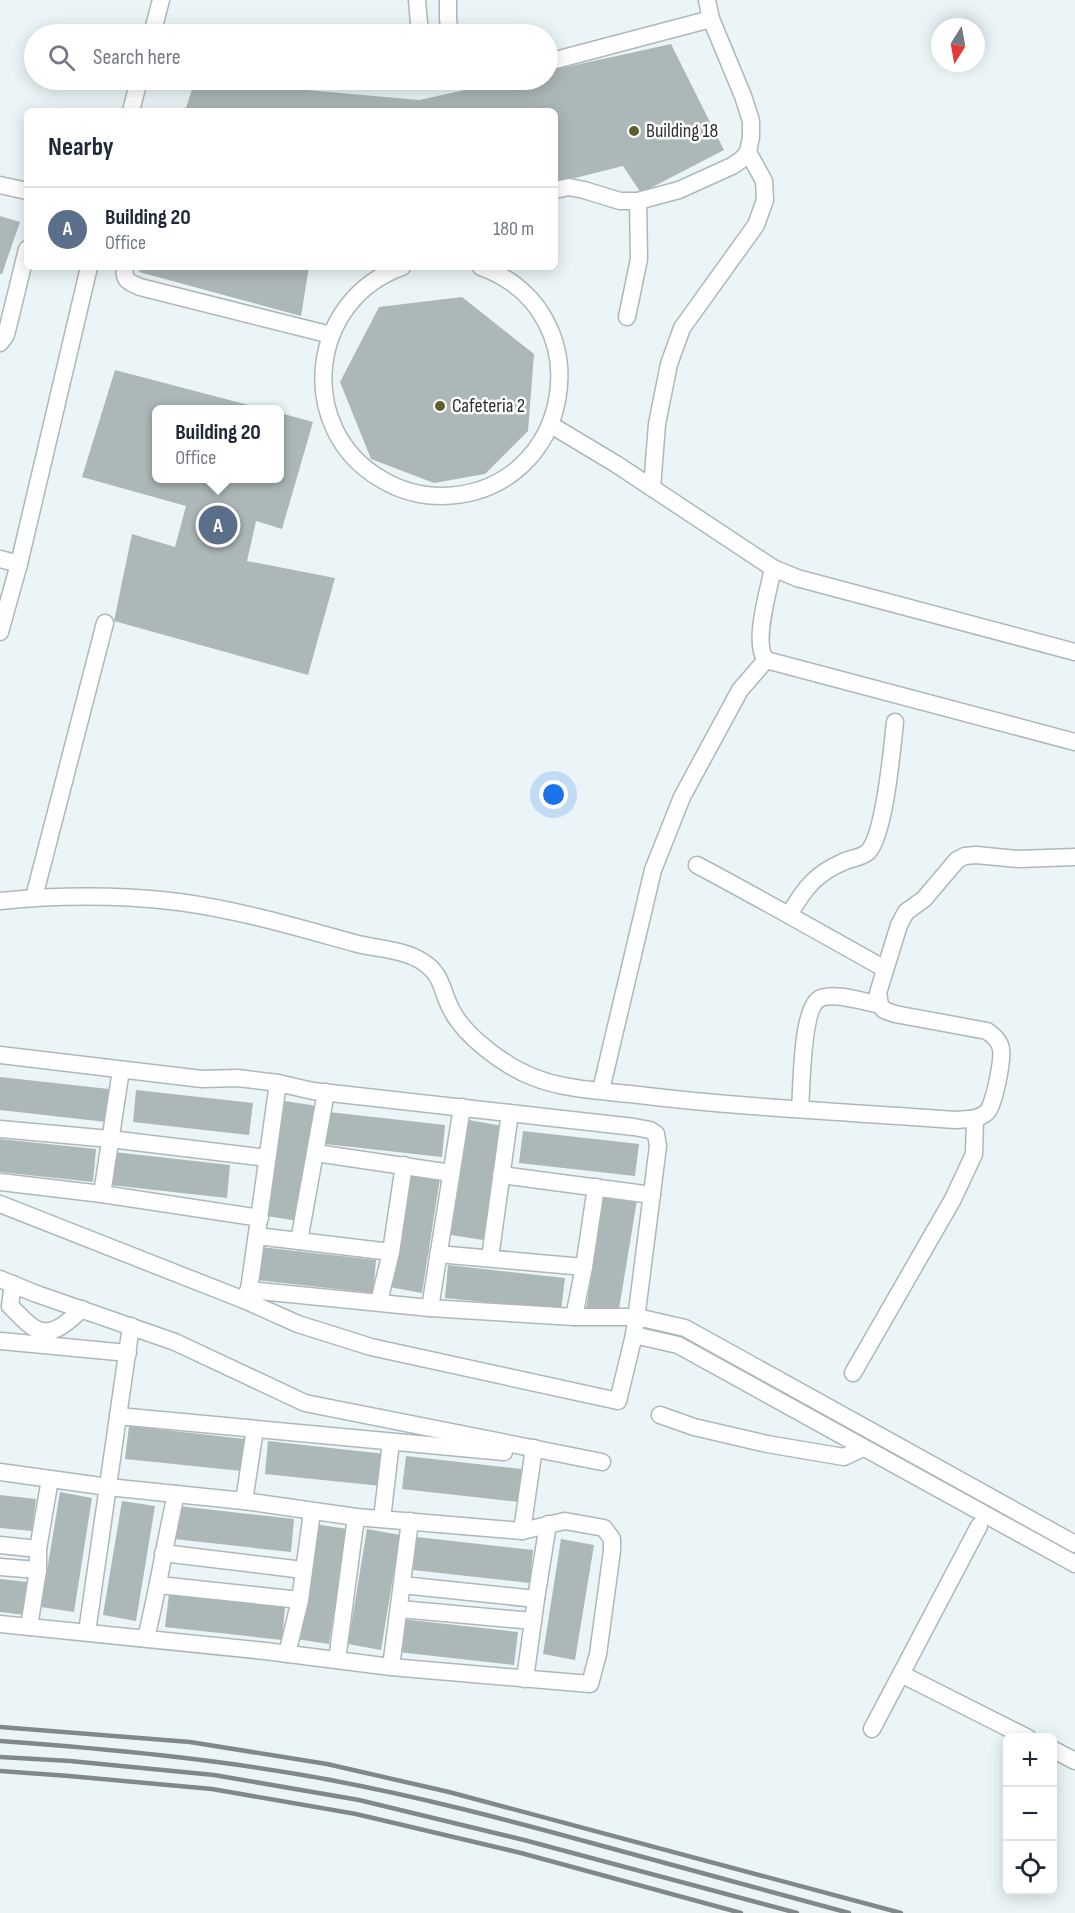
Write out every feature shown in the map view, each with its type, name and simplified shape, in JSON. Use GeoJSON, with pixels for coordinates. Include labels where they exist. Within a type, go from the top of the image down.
{"type":"FeatureCollection","features":[{"type":"Feature","properties":{"kind":"street"},"geometry":{"type":"LineString","coordinates":[[155,24],[161,0]]}},
{"type":"Feature","properties":{"kind":"street"},"geometry":{"type":"LineString","coordinates":[[417,0],[419,24]]}},
{"type":"Feature","properties":{"kind":"street"},"geometry":{"type":"LineString","coordinates":[[448,0],[449,24]]}},
{"type":"Feature","properties":{"kind":"street"},"geometry":{"type":"LineString","coordinates":[[558,189],[569,187],[620,201],[638,201],[679,190],[732,166],[748,152],[751,121],[711,19],[707,0]]}},
{"type":"Feature","properties":{"kind":"street"},"geometry":{"type":"LineString","coordinates":[[558,59],[711,19]]}},
{"type":"Feature","properties":{"kind":"street"},"geometry":{"type":"LineString","coordinates":[[131,108],[136,90]]}},
{"type":"Feature","properties":{"kind":"street"},"geometry":{"type":"LineString","coordinates":[[652,488],[657,424],[669,364],[682,328],[756,225],[765,200],[764,181],[748,152]]}},
{"type":"Feature","properties":{"kind":"street"},"geometry":{"type":"LineString","coordinates":[[0,184],[24,190]]}},
{"type":"Feature","properties":{"kind":"street"},"geometry":{"type":"LineString","coordinates":[[627,317],[639,259],[638,201]]}},
{"type":"Feature","properties":{"kind":"street"},"geometry":{"type":"LineString","coordinates":[[0,343],[6,335],[24,261]]}},
{"type":"Feature","properties":{"kind":"street"},"geometry":{"type":"LineString","coordinates":[[0,632],[20,564],[88,270]]}},
{"type":"Feature","properties":{"kind":"street"},"geometry":{"type":"LineString","coordinates":[[125,270],[127,282],[140,287],[331,335]]}},
{"type":"Feature","properties":{"kind":"street"},"geometry":{"type":"LineString","coordinates":[[396,270],[377,279],[362,290],[344,311],[331,335],[326,352],[323,387],[334,429],[348,451],[360,464],[381,479],[422,495],[457,495],[491,486],[506,477],[532,454],[551,425],[560,383],[554,341],[543,318],[528,297],[500,271]]}},
{"type":"Feature","properties":{"kind":"street"},"geometry":{"type":"LineString","coordinates":[[551,425],[773,568],[797,578],[1075,652]]}},
{"type":"Feature","properties":{"kind":"street"},"geometry":{"type":"LineString","coordinates":[[0,559],[20,564]]}},
{"type":"Feature","properties":{"kind":"street"},"geometry":{"type":"LineString","coordinates":[[773,568],[760,644],[761,655],[766,660],[1075,742]]}},
{"type":"Feature","properties":{"kind":"street"},"geometry":{"type":"LineString","coordinates":[[34,897],[105,623]]}},
{"type":"Feature","properties":{"kind":"street"},"geometry":{"type":"LineString","coordinates":[[601,1090],[653,870],[682,797],[740,690],[766,660]]}},
{"type":"Feature","properties":{"kind":"street"},"geometry":{"type":"LineString","coordinates":[[789,915],[810,882],[830,867],[862,857],[875,841],[886,796],[895,722]]}},
{"type":"Feature","properties":{"kind":"street"},"geometry":{"type":"LineString","coordinates":[[0,901],[34,897],[93,896],[179,902],[240,913],[359,945],[404,954],[420,960],[432,969],[440,979],[450,1007],[466,1030],[505,1062],[532,1077],[554,1083],[672,1099],[956,1120],[975,1119],[987,1113],[993,1104],[1001,1048],[996,1037],[987,1031],[884,1010],[880,1005],[878,993],[899,925],[906,912],[924,899],[957,860],[965,856],[1018,859],[1075,858]]}},
{"type":"Feature","properties":{"kind":"street"},"geometry":{"type":"LineString","coordinates":[[698,865],[885,969]]}},
{"type":"Feature","properties":{"kind":"street"},"geometry":{"type":"LineString","coordinates":[[800,1108],[805,1033],[813,1003],[819,998],[830,996],[880,1005]]}},
{"type":"Feature","properties":{"kind":"street"},"geometry":{"type":"LineString","coordinates":[[0,1055],[202,1079],[238,1078],[326,1092],[650,1130],[656,1134],[658,1146],[637,1317],[618,1401],[371,1347],[298,1324],[246,1295],[1,1204],[0,1222]]}},
{"type":"Feature","properties":{"kind":"street"},"geometry":{"type":"LineString","coordinates":[[102,1194],[121,1070]]}},
{"type":"Feature","properties":{"kind":"street"},"geometry":{"type":"LineString","coordinates":[[246,1295],[260,1218],[278,1083]]}},
{"type":"Feature","properties":{"kind":"street"},"geometry":{"type":"LineString","coordinates":[[299,1241],[326,1092]]}},
{"type":"Feature","properties":{"kind":"street"},"geometry":{"type":"LineString","coordinates":[[430,1308],[462,1107]]}},
{"type":"Feature","properties":{"kind":"street"},"geometry":{"type":"LineString","coordinates":[[490,1258],[510,1113]]}},
{"type":"Feature","properties":{"kind":"street"},"geometry":{"type":"LineString","coordinates":[[853,1373],[962,1181],[974,1154],[975,1119]]}},
{"type":"Feature","properties":{"kind":"street"},"geometry":{"type":"LineString","coordinates":[[0,1129],[111,1139],[267,1158]]}},
{"type":"Feature","properties":{"kind":"street"},"geometry":{"type":"LineString","coordinates":[[316,1153],[451,1173]]}},
{"type":"Feature","properties":{"kind":"street"},"geometry":{"type":"LineString","coordinates":[[379,1302],[391,1252],[404,1165]]}},
{"type":"Feature","properties":{"kind":"street"},"geometry":{"type":"LineString","coordinates":[[501,1175],[652,1195]]}},
{"type":"Feature","properties":{"kind":"street"},"geometry":{"type":"LineString","coordinates":[[0,1182],[102,1194],[260,1218]]}},
{"type":"Feature","properties":{"kind":"street"},"geometry":{"type":"LineString","coordinates":[[574,1317],[596,1187]]}},
{"type":"Feature","properties":{"kind":"street"},"geometry":{"type":"LineString","coordinates":[[257,1236],[391,1252]]}},
{"type":"Feature","properties":{"kind":"street"},"geometry":{"type":"LineString","coordinates":[[438,1254],[584,1267]]}},
{"type":"Feature","properties":{"kind":"street"},"geometry":{"type":"LineString","coordinates":[[82,1309],[65,1325],[47,1332],[36,1329],[10,1306],[7,1282],[175,1342],[305,1403],[602,1462]]}},
{"type":"Feature","properties":{"kind":"street"},"geometry":{"type":"LineString","coordinates":[[246,1295],[379,1302],[430,1308],[574,1317],[637,1317],[685,1328],[1075,1544]]}},
{"type":"Feature","properties":{"kind":"street"},"geometry":{"type":"LineString","coordinates":[[87,1632],[131,1326]]}},
{"type":"Feature","properties":{"kind":"street"},"geometry":{"type":"LineString","coordinates":[[634,1335],[678,1345],[1075,1564]]}},
{"type":"Feature","properties":{"kind":"street"},"geometry":{"type":"LineString","coordinates":[[1,1341],[128,1353]]}},
{"type":"Feature","properties":{"kind":"street"},"geometry":{"type":"LineString","coordinates":[[660,1415],[694,1427],[767,1444],[844,1456],[863,1448]]}},
{"type":"Feature","properties":{"kind":"street"},"geometry":{"type":"LineString","coordinates":[[118,1416],[504,1452]]}},
{"type":"Feature","properties":{"kind":"street"},"geometry":{"type":"LineString","coordinates":[[839,1434],[847,1418]]}},
{"type":"Feature","properties":{"kind":"street"},"geometry":{"type":"LineString","coordinates":[[244,1501],[255,1429]]}},
{"type":"Feature","properties":{"kind":"street"},"geometry":{"type":"LineString","coordinates":[[382,1519],[391,1442]]}},
{"type":"Feature","properties":{"kind":"street"},"geometry":{"type":"LineString","coordinates":[[522,1531],[534,1448]]}},
{"type":"Feature","properties":{"kind":"street"},"geometry":{"type":"LineString","coordinates":[[0,1472],[108,1487],[244,1501],[356,1517],[522,1531],[565,1521],[604,1528],[612,1539],[598,1654],[590,1684],[391,1667],[146,1638],[0,1624]]}},
{"type":"Feature","properties":{"kind":"street"},"geometry":{"type":"LineString","coordinates":[[29,1627],[38,1570],[38,1549],[51,1479]]}},
{"type":"Feature","properties":{"kind":"street"},"geometry":{"type":"LineString","coordinates":[[146,1638],[177,1494]]}},
{"type":"Feature","properties":{"kind":"street"},"geometry":{"type":"LineString","coordinates":[[287,1654],[300,1600],[312,1512]]}},
{"type":"Feature","properties":{"kind":"street"},"geometry":{"type":"LineString","coordinates":[[337,1660],[356,1517]]}},
{"type":"Feature","properties":{"kind":"street"},"geometry":{"type":"LineString","coordinates":[[391,1667],[410,1521]]}},
{"type":"Feature","properties":{"kind":"street"},"geometry":{"type":"LineString","coordinates":[[525,1679],[548,1524]]}},
{"type":"Feature","properties":{"kind":"street"},"geometry":{"type":"LineString","coordinates":[[872,1729],[979,1526]]}},
{"type":"Feature","properties":{"kind":"street"},"geometry":{"type":"LineString","coordinates":[[0,1545],[38,1549]]}},
{"type":"Feature","properties":{"kind":"street"},"geometry":{"type":"LineString","coordinates":[[163,1553],[303,1570]]}},
{"type":"Feature","properties":{"kind":"street"},"geometry":{"type":"LineString","coordinates":[[0,1567],[38,1570]]}},
{"type":"Feature","properties":{"kind":"street"},"geometry":{"type":"LineString","coordinates":[[159,1585],[300,1600]]}},
{"type":"Feature","properties":{"kind":"street"},"geometry":{"type":"LineString","coordinates":[[402,1586],[536,1599]]}},
{"type":"Feature","properties":{"kind":"street"},"geometry":{"type":"LineString","coordinates":[[400,1609],[533,1621]]}},
{"type":"Feature","properties":{"kind":"street"},"geometry":{"type":"LineString","coordinates":[[901,1674],[1021,1733]]}},
{"type":"Feature","properties":{"kind":"street"},"geometry":{"type":"LineString","coordinates":[[1057,1751],[1075,1761]]}},
{"type":"Feature","properties":{"kind":"building","name":"Building 18"},"geometry":{"type":"Polygon","coordinates":[[[671,44],[724,150],[641,193],[623,166],[558,182],[558,108],[186,108],[192,90],[307,90],[419,100],[465,90],[558,90],[558,69],[671,44]]]}},
{"type":"Feature","properties":{"kind":"building"},"geometry":{"type":"Polygon","coordinates":[[[0,216],[20,222],[2,274],[0,274],[0,216]]]}},
{"type":"Feature","properties":{"kind":"building"},"geometry":{"type":"Polygon","coordinates":[[[139,270],[309,270],[301,316],[139,272],[139,270]]]}},
{"type":"Feature","properties":{"kind":"building","name":"Cafeteria 2"},"geometry":{"type":"Polygon","coordinates":[[[462,297],[534,354],[528,431],[485,474],[434,483],[371,459],[340,382],[379,307],[462,297]]]}},
{"type":"Feature","properties":{"kind":"building"},"geometry":{"type":"Polygon","coordinates":[[[115,370],[249,405],[152,405],[152,483],[284,483],[284,414],[313,422],[282,529],[256,521],[247,561],[335,578],[308,675],[114,621],[132,534],[175,547],[186,506],[82,477],[115,370]]]}},
{"type":"Feature","properties":{"kind":"building"},"geometry":{"type":"Polygon","coordinates":[[[0,1077],[109,1089],[106,1122],[0,1110],[0,1077]]]}},
{"type":"Feature","properties":{"kind":"building"},"geometry":{"type":"Polygon","coordinates":[[[136,1090],[253,1103],[249,1135],[133,1122],[136,1090]]]}},
{"type":"Feature","properties":{"kind":"building"},"geometry":{"type":"Polygon","coordinates":[[[285,1101],[317,1106],[299,1221],[266,1216],[285,1101]]]}},
{"type":"Feature","properties":{"kind":"building"},"geometry":{"type":"Polygon","coordinates":[[[329,1112],[445,1125],[442,1157],[325,1144],[329,1112]]]}},
{"type":"Feature","properties":{"kind":"building"},"geometry":{"type":"Polygon","coordinates":[[[469,1120],[502,1126],[483,1240],[451,1235],[469,1120]]]}},
{"type":"Feature","properties":{"kind":"building"},"geometry":{"type":"Polygon","coordinates":[[[523,1131],[639,1144],[635,1176],[519,1163],[523,1131]]]}},
{"type":"Feature","properties":{"kind":"building"},"geometry":{"type":"Polygon","coordinates":[[[0,1139],[96,1149],[93,1182],[0,1172],[0,1139]]]}},
{"type":"Feature","properties":{"kind":"building"},"geometry":{"type":"Polygon","coordinates":[[[114,1152],[230,1165],[227,1198],[110,1185],[114,1152]]]}},
{"type":"Feature","properties":{"kind":"building"},"geometry":{"type":"Polygon","coordinates":[[[408,1172],[440,1178],[422,1293],[389,1287],[408,1172]]]}},
{"type":"Feature","properties":{"kind":"building"},"geometry":{"type":"Polygon","coordinates":[[[604,1194],[637,1200],[618,1315],[586,1310],[604,1194]]]}},
{"type":"Feature","properties":{"kind":"building"},"geometry":{"type":"Polygon","coordinates":[[[260,1247],[376,1260],[373,1293],[256,1280],[260,1247]]]}},
{"type":"Feature","properties":{"kind":"building"},"geometry":{"type":"Polygon","coordinates":[[[448,1265],[565,1278],[561,1310],[445,1298],[448,1265]]]}},
{"type":"Feature","properties":{"kind":"building"},"geometry":{"type":"Polygon","coordinates":[[[129,1426],[245,1439],[242,1471],[125,1459],[129,1426]]]}},
{"type":"Feature","properties":{"kind":"building"},"geometry":{"type":"Polygon","coordinates":[[[268,1441],[385,1454],[381,1486],[265,1474],[268,1441]]]}},
{"type":"Feature","properties":{"kind":"building"},"geometry":{"type":"Polygon","coordinates":[[[406,1456],[522,1469],[519,1502],[402,1489],[406,1456]]]}},
{"type":"Feature","properties":{"kind":"building"},"geometry":{"type":"Polygon","coordinates":[[[60,1492],[92,1498],[74,1612],[41,1607],[60,1492]]]}},
{"type":"Feature","properties":{"kind":"building"},"geometry":{"type":"Polygon","coordinates":[[[0,1495],[36,1499],[32,1531],[0,1528],[0,1495]]]}},
{"type":"Feature","properties":{"kind":"building"},"geometry":{"type":"Polygon","coordinates":[[[122,1501],[155,1506],[136,1621],[103,1615],[122,1501]]]}},
{"type":"Feature","properties":{"kind":"building"},"geometry":{"type":"Polygon","coordinates":[[[178,1506],[294,1519],[291,1552],[174,1539],[178,1506]]]}},
{"type":"Feature","properties":{"kind":"building"},"geometry":{"type":"Polygon","coordinates":[[[315,1524],[347,1529],[329,1644],[296,1639],[315,1524]]]}},
{"type":"Feature","properties":{"kind":"building"},"geometry":{"type":"Polygon","coordinates":[[[367,1529],[400,1535],[381,1650],[348,1644],[367,1529]]]}},
{"type":"Feature","properties":{"kind":"building"},"geometry":{"type":"Polygon","coordinates":[[[417,1537],[533,1550],[530,1583],[413,1570],[417,1537]]]}},
{"type":"Feature","properties":{"kind":"building"},"geometry":{"type":"Polygon","coordinates":[[[561,1539],[594,1545],[575,1660],[543,1654],[561,1539]]]}},
{"type":"Feature","properties":{"kind":"building"},"geometry":{"type":"Polygon","coordinates":[[[0,1579],[28,1582],[25,1615],[0,1612],[0,1579]]]}},
{"type":"Feature","properties":{"kind":"building"},"geometry":{"type":"Polygon","coordinates":[[[169,1594],[285,1607],[282,1640],[165,1627],[169,1594]]]}},
{"type":"Feature","properties":{"kind":"building"},"geometry":{"type":"Polygon","coordinates":[[[401,1619],[518,1632],[514,1665],[398,1652],[401,1619]]]}},
{"type":"Feature","properties":{"kind":"railway"},"geometry":{"type":"LineString","coordinates":[[0,1727],[190,1742],[327,1764],[449,1792],[901,1913]]}},
{"type":"Feature","properties":{"kind":"railway"},"geometry":{"type":"LineString","coordinates":[[0,1741],[204,1760],[359,1786],[497,1818],[849,1913]]}},
{"type":"Feature","properties":{"kind":"railway"},"geometry":{"type":"LineString","coordinates":[[0,1757],[70,1761],[214,1775],[359,1800],[524,1840],[797,1913]]}},
{"type":"Feature","properties":{"kind":"railway"},"geometry":{"type":"LineString","coordinates":[[0,1771],[212,1789],[356,1814],[521,1853],[741,1913]]}},
{"type":"Feature","properties":{"kind":"place","name":"Building 18"},"geometry":{"type":"Point","coordinates":[634,131]}},
{"type":"Feature","properties":{"kind":"place","name":"Cafeteria 2"},"geometry":{"type":"Point","coordinates":[440,406]}},
{"type":"Feature","properties":{"kind":"place","name":"Building 20"},"geometry":{"type":"Point","coordinates":[218,525]}}]}
